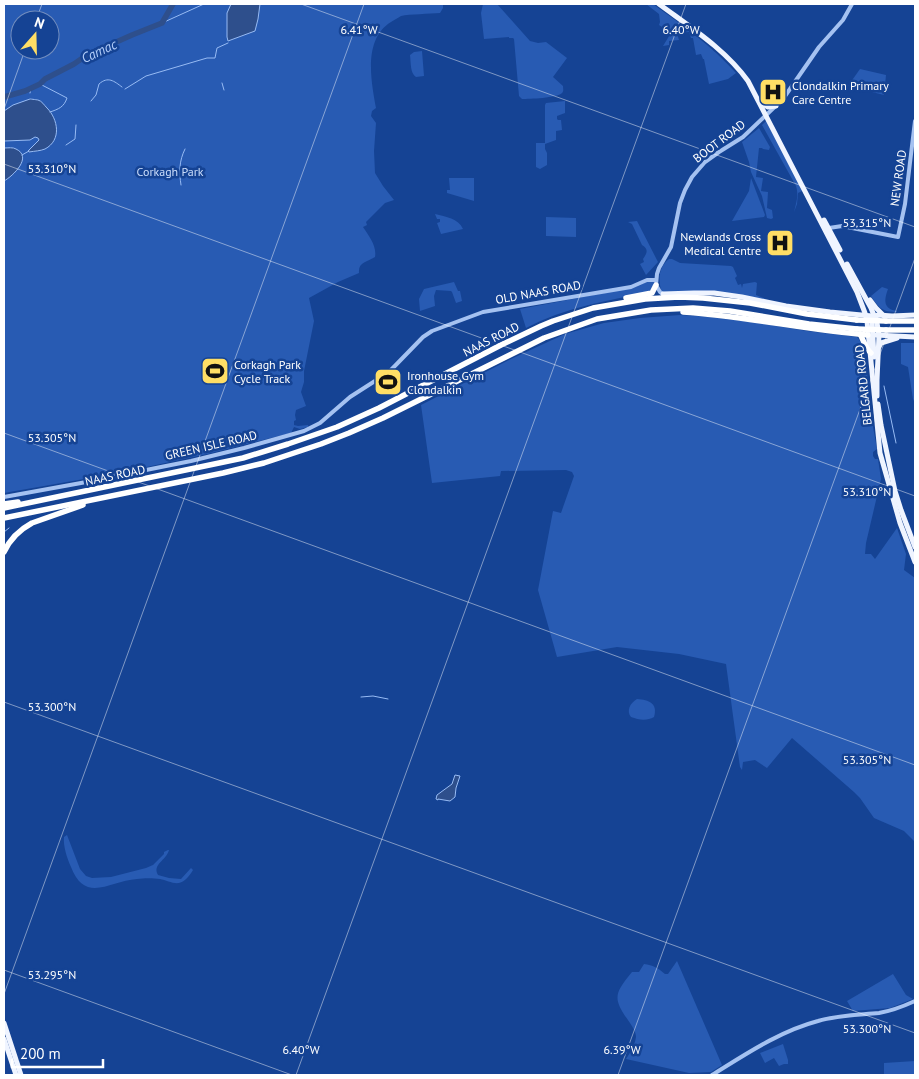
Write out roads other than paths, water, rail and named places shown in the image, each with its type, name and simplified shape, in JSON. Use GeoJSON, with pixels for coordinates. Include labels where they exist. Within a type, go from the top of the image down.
{"type":"FeatureCollection","features":[{"type":"Feature","properties":{"kind":"highway"},"geometry":{"type":"LineString","coordinates":[[593,308],[609,302],[652,293],[656,283]]}},
{"type":"Feature","properties":{"kind":"highway"},"geometry":{"type":"LineString","coordinates":[[648,299],[663,296],[700,295],[759,301]]}},
{"type":"Feature","properties":{"kind":"highway","name":"NAAS ROAD"},"geometry":{"type":"LineString","coordinates":[[4,508],[243,458],[310,437],[379,408],[541,326],[593,308],[648,299],[725,300],[807,314],[878,317],[915,322]]}},
{"type":"Feature","properties":{"kind":"highway","name":"NAAS ROAD"},"geometry":{"type":"LineString","coordinates":[[4,518],[215,475],[264,463],[321,444],[383,418],[544,338],[597,319],[651,310],[693,308],[730,311],[858,331],[915,330]]}},
{"type":"Feature","properties":{"kind":"highway"},"geometry":{"type":"LineString","coordinates":[[858,331],[873,335]]}},
{"type":"Feature","properties":{"kind":"highway"},"geometry":{"type":"LineString","coordinates":[[858,331],[866,349],[871,353]]}},
{"type":"Feature","properties":{"kind":"highway"},"geometry":{"type":"LineString","coordinates":[[4,504],[80,493]]}},
{"type":"Feature","properties":{"kind":"highway"},"geometry":{"type":"LineString","coordinates":[[4,552],[16,534],[32,523],[104,498]]}},
{"type":"Feature","properties":{"kind":"main road"},"geometry":{"type":"LineString","coordinates":[[659,4],[731,59],[748,81],[860,288],[876,308],[878,317],[802,308],[714,293],[663,294]]}},
{"type":"Feature","properties":{"kind":"main road"},"geometry":{"type":"LineString","coordinates":[[760,103],[768,107],[776,106]]}},
{"type":"Feature","properties":{"kind":"main road","name":"BELGARD ROAD"},"geometry":{"type":"LineString","coordinates":[[797,174],[852,281],[878,350],[877,396],[883,446],[880,453]]}},
{"type":"Feature","properties":{"kind":"main road","name":"BELGARD ROAD"},"geometry":{"type":"LineString","coordinates":[[860,288],[878,317],[871,353],[880,453],[900,523],[915,562]]}},
{"type":"Feature","properties":{"kind":"main road"},"geometry":{"type":"LineString","coordinates":[[857,317],[862,305]]}},
{"type":"Feature","properties":{"kind":"main road"},"geometry":{"type":"LineString","coordinates":[[850,314],[857,317],[866,315]]}},
{"type":"Feature","properties":{"kind":"main road","name":"NAAS ROAD"},"geometry":{"type":"LineString","coordinates":[[878,317],[915,315]]}},
{"type":"Feature","properties":{"kind":"main road"},"geometry":{"type":"LineString","coordinates":[[873,377],[873,335],[915,337]]}},
{"type":"Feature","properties":{"kind":"main road"},"geometry":{"type":"LineString","coordinates":[[878,350],[882,343],[899,337]]}},
{"type":"Feature","properties":{"kind":"main road","name":"BELGARD ROAD"},"geometry":{"type":"LineString","coordinates":[[881,425],[895,491],[915,547]]}},
{"type":"Feature","properties":{"kind":"main road","name":"BELGARD ROAD"},"geometry":{"type":"LineString","coordinates":[[886,477],[885,456],[888,451]]}},
{"type":"Feature","properties":{"kind":"main road"},"geometry":{"type":"LineString","coordinates":[[4,1023],[21,1075]]}},
{"type":"Feature","properties":{"kind":"main road"},"geometry":{"type":"LineString","coordinates":[[4,1039],[16,1075]]}},
{"type":"Feature","properties":{"kind":"street","name":"BOOT ROAD"},"geometry":{"type":"LineString","coordinates":[[656,283],[659,268],[671,247],[680,203],[692,177],[705,162],[743,137],[776,106],[788,93],[819,46],[838,26],[852,4]]}},
{"type":"Feature","properties":{"kind":"street","name":"NEW ROAD"},"geometry":{"type":"LineString","coordinates":[[829,228],[842,226],[898,237],[905,204],[915,121]]}},
{"type":"Feature","properties":{"kind":"street","name":"OLD NAAS ROAD"},"geometry":{"type":"LineString","coordinates":[[426,334],[483,312],[631,287],[648,280],[656,283]]}},
{"type":"Feature","properties":{"kind":"street"},"geometry":{"type":"LineString","coordinates":[[656,283],[663,294]]}},
{"type":"Feature","properties":{"kind":"street","name":"GREEN ISLE ROAD"},"geometry":{"type":"LineString","coordinates":[[4,496],[108,478],[244,448],[304,431],[320,423],[350,397],[389,372],[426,334]]}},
{"type":"Feature","properties":{"kind":"street"},"geometry":{"type":"LineString","coordinates":[[712,1075],[788,1031],[825,1019],[880,1013],[915,1001]]}},
{"type":"Feature","properties":{"kind":"waterway","name":"Camac"},"geometry":{"type":"LineString","coordinates":[[4,97],[40,84],[45,79],[87,55],[162,23],[173,4]]}},
{"type":"Feature","properties":{"kind":"waterway","name":"Camac"},"geometry":{"type":"LineString","coordinates":[[162,23],[204,4]]}},
{"type":"Feature","properties":{"kind":"waterway"},"geometry":{"type":"LineString","coordinates":[[125,89],[146,76],[207,58],[215,58],[217,48],[228,43]]}},
{"type":"Feature","properties":{"kind":"waterway"},"geometry":{"type":"LineString","coordinates":[[91,101],[96,95],[99,84],[105,80],[111,80],[122,87]]}},
{"type":"Feature","properties":{"kind":"waterway"},"geometry":{"type":"LineString","coordinates":[[222,83],[224,90]]}},
{"type":"Feature","properties":{"kind":"waterway","name":"Camac"},"geometry":{"type":"LineString","coordinates":[[40,84],[67,98],[61,107],[50,112]]}},
{"type":"Feature","properties":{"kind":"waterway","name":"Camac"},"geometry":{"type":"LineString","coordinates":[[30,93],[31,88]]}},
{"type":"Feature","properties":{"kind":"waterway"},"geometry":{"type":"LineString","coordinates":[[66,145],[75,139],[76,125]]}},
{"type":"Feature","properties":{"kind":"waterway"},"geometry":{"type":"LineString","coordinates":[[181,185],[180,167],[185,149]]}},
{"type":"Feature","properties":{"kind":"waterway","name":"Camac"},"geometry":{"type":"LineString","coordinates":[[22,155],[29,151]]}},
{"type":"Feature","properties":{"kind":"waterway"},"geometry":{"type":"LineString","coordinates":[[884,386],[896,443]]}},
{"type":"Feature","properties":{"kind":"waterway"},"geometry":{"type":"LineString","coordinates":[[4,532],[9,528]]}},
{"type":"Feature","properties":{"kind":"waterway"},"geometry":{"type":"LineString","coordinates":[[361,697],[373,696],[388,699]]}},
{"type":"Feature","properties":{"kind":"place","name":"Clondalkin Primary Care Centre"},"geometry":{"type":"Point","coordinates":[773,92]}},
{"type":"Feature","properties":{"kind":"place","name":"Newlands Cross Medical Centre"},"geometry":{"type":"Point","coordinates":[780,243]}},
{"type":"Feature","properties":{"kind":"place","name":"Corkagh Park Cycle Track"},"geometry":{"type":"Point","coordinates":[215,371]}},
{"type":"Feature","properties":{"kind":"place","name":"Ironhouse Gym Clondalkin"},"geometry":{"type":"Point","coordinates":[388,382]}},
{"type":"Feature","properties":{"kind":"park label","name":"Corkagh Park"},"geometry":{"type":"Point","coordinates":[170,171]}}]}
